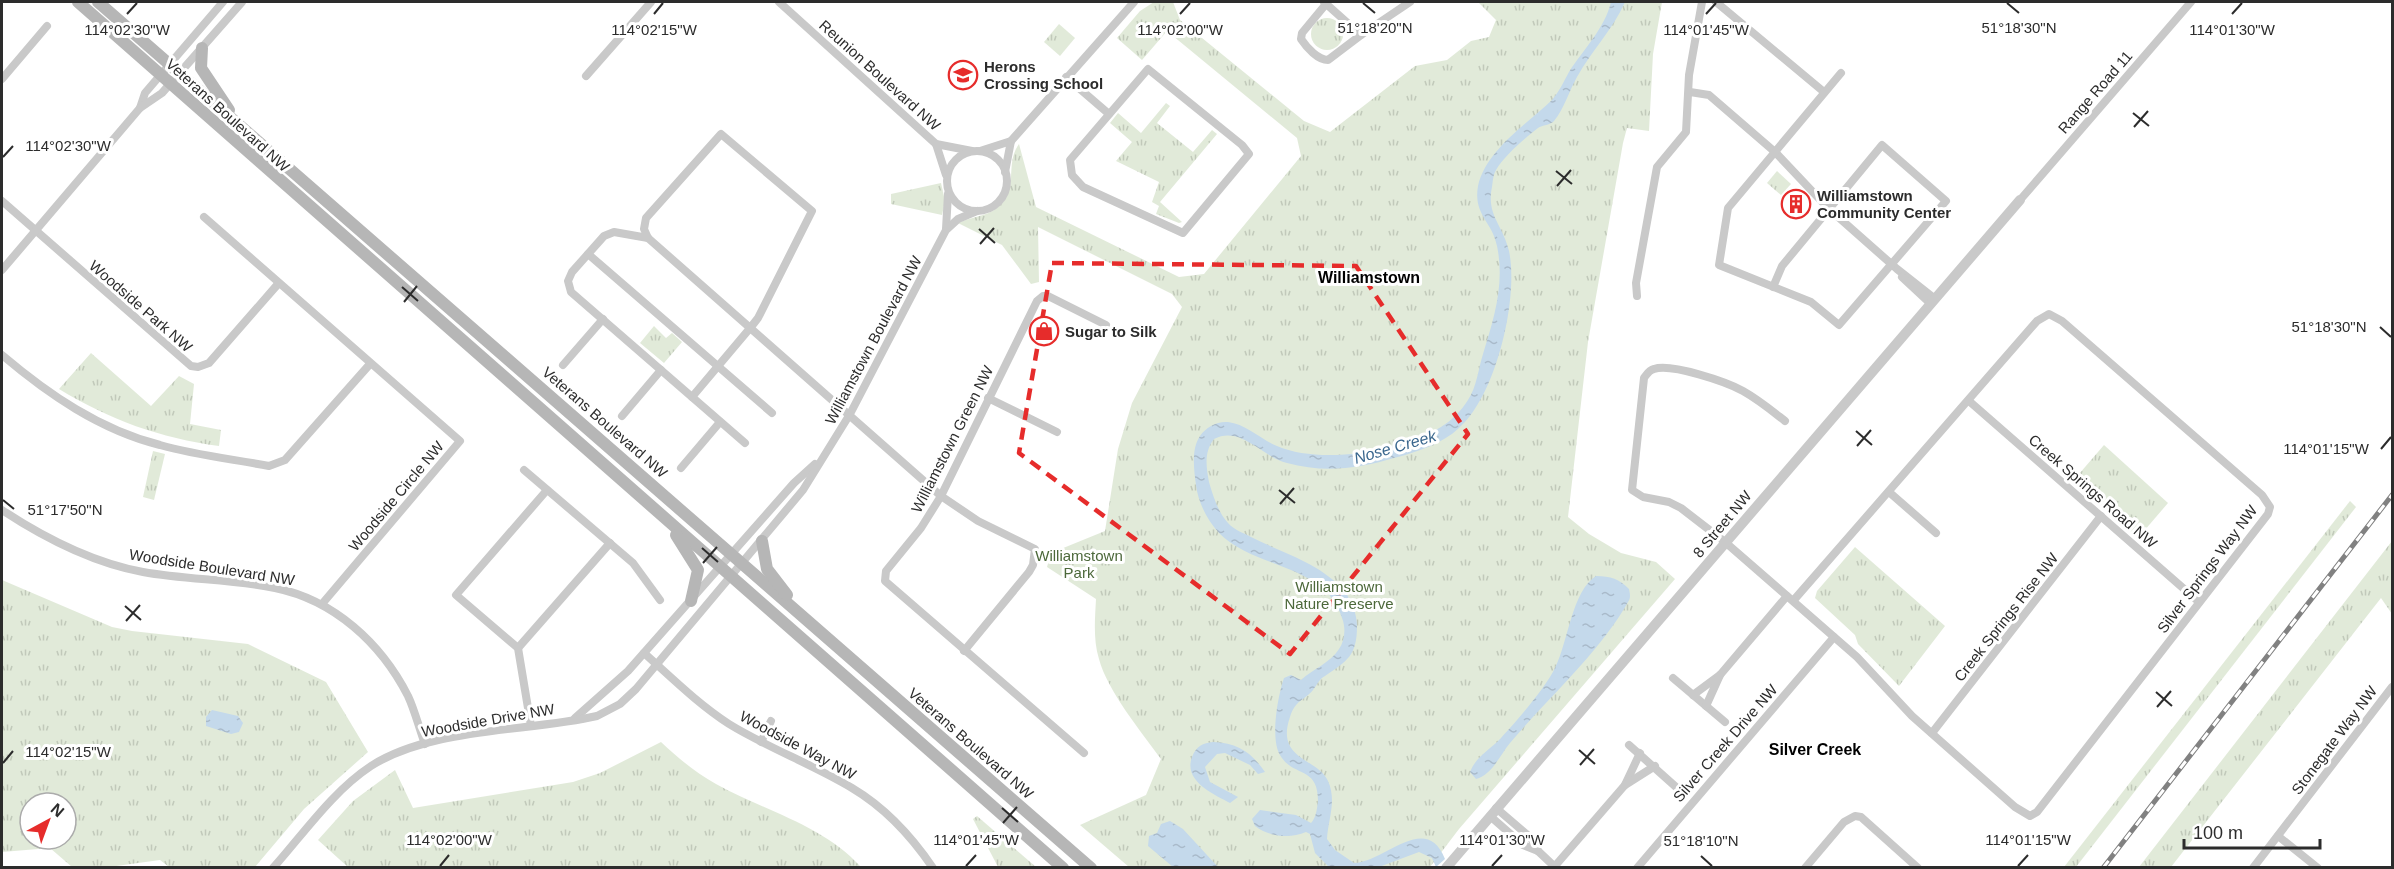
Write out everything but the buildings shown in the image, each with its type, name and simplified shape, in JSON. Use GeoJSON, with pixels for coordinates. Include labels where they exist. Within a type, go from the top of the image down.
{"type":"FeatureCollection","features":[{"type":"Feature","properties":{"kind":"main road","name":"Veterans Boulevard NW"},"geometry":{"type":"LineString","coordinates":[[78,2],[1063,867]]}},
{"type":"Feature","properties":{"kind":"main road","name":"Veterans Boulevard NW"},"geometry":{"type":"LineString","coordinates":[[98,2],[249,134],[309,183],[1091,867]]}},
{"type":"Feature","properties":{"kind":"main road"},"geometry":{"type":"LineString","coordinates":[[202,48],[201,68],[205,76],[249,134]]}},
{"type":"Feature","properties":{"kind":"main road"},"geometry":{"type":"LineString","coordinates":[[661,515],[687,549],[698,570],[691,601]]}},
{"type":"Feature","properties":{"kind":"main road"},"geometry":{"type":"LineString","coordinates":[[762,541],[767,568],[800,613]]}},
{"type":"Feature","properties":{"kind":"street"},"geometry":{"type":"LineString","coordinates":[[140,108],[145,93],[224,2]]}},
{"type":"Feature","properties":{"kind":"street"},"geometry":{"type":"LineString","coordinates":[[2,270],[140,108],[153,101],[170,84],[242,2]]}},
{"type":"Feature","properties":{"kind":"street"},"geometry":{"type":"LineString","coordinates":[[586,76],[651,2]]}},
{"type":"Feature","properties":{"kind":"street","name":"Reunion Boulevard NW"},"geometry":{"type":"LineString","coordinates":[[779,2],[936,144],[947,179]]}},
{"type":"Feature","properties":{"kind":"street"},"geometry":{"type":"LineString","coordinates":[[1011,141],[956,159],[947,179],[948,191],[958,205],[977,211],[991,208],[1000,201],[1006,190],[1005,172],[1011,141],[1134,2]]}},
{"type":"Feature","properties":{"kind":"street"},"geometry":{"type":"LineString","coordinates":[[1361,35],[1325,3],[1302,33],[1301,39],[1312,52],[1323,60],[1328,60],[1410,2]]}},
{"type":"Feature","properties":{"kind":"street"},"geometry":{"type":"LineString","coordinates":[[1637,296],[1636,283],[1657,167],[1686,132],[1690,92],[1689,75],[1702,2]]}},
{"type":"Feature","properties":{"kind":"street"},"geometry":{"type":"LineString","coordinates":[[1716,2],[1824,92]]}},
{"type":"Feature","properties":{"kind":"street","name":"Range Road 11"},"geometry":{"type":"LineString","coordinates":[[2020,200],[2191,2]]}},
{"type":"Feature","properties":{"kind":"street"},"geometry":{"type":"LineString","coordinates":[[2,78],[47,26]]}},
{"type":"Feature","properties":{"kind":"street"},"geometry":{"type":"LineString","coordinates":[[1148,69],[1242,145],[1249,154],[1183,233],[1179,233],[1083,187],[1072,175],[1070,160],[1109,114],[1148,69]]}},
{"type":"Feature","properties":{"kind":"street"},"geometry":{"type":"LineString","coordinates":[[1773,287],[1782,266],[1882,145],[1946,201],[1894,267],[1839,325],[1812,302],[1773,287],[1719,265],[1728,208],[1841,73]]}},
{"type":"Feature","properties":{"kind":"street"},"geometry":{"type":"LineString","coordinates":[[1066,77],[1109,114]]}},
{"type":"Feature","properties":{"kind":"street"},"geometry":{"type":"LineString","coordinates":[[1690,92],[1709,95],[1775,152],[1828,208],[1894,267],[1903,279],[1933,301]]}},
{"type":"Feature","properties":{"kind":"street"},"geometry":{"type":"LineString","coordinates":[[692,397],[751,327],[812,211],[721,134],[646,218],[644,229],[648,238],[751,327],[850,414],[941,496],[978,521],[1035,549],[1033,565],[1029,572],[964,651]]}},
{"type":"Feature","properties":{"kind":"street","name":"Reunion Boulevard NW"},"geometry":{"type":"LineString","coordinates":[[936,144],[976,151]]}},
{"type":"Feature","properties":{"kind":"street"},"geometry":{"type":"LineString","coordinates":[[976,151],[994,156],[1005,172]]}},
{"type":"Feature","properties":{"kind":"street","name":"Williamstown Boulevard NW"},"geometry":{"type":"LineString","coordinates":[[946,230],[948,191]]}},
{"type":"Feature","properties":{"kind":"street","name":"8 Street NW"},"geometry":{"type":"LineString","coordinates":[[1448,864],[2020,200]]}},
{"type":"Feature","properties":{"kind":"street"},"geometry":{"type":"LineString","coordinates":[[2,201],[35,231]]}},
{"type":"Feature","properties":{"kind":"street","name":"Williamstown Boulevard NW"},"geometry":{"type":"LineString","coordinates":[[744,564],[803,490],[850,414],[946,230],[958,219],[977,211]]}},
{"type":"Feature","properties":{"kind":"street","name":"Woodside Circle NW"},"geometry":{"type":"LineString","coordinates":[[204,217],[460,441],[322,604]]}},
{"type":"Feature","properties":{"kind":"street","name":"Woodside Park NW"},"geometry":{"type":"LineString","coordinates":[[35,231],[184,362],[192,366],[198,367],[209,363],[278,284]]}},
{"type":"Feature","properties":{"kind":"street"},"geometry":{"type":"LineString","coordinates":[[648,238],[614,232],[604,236],[572,272],[568,281],[569,288],[745,443]]}},
{"type":"Feature","properties":{"kind":"street"},"geometry":{"type":"LineString","coordinates":[[588,254],[772,413]]}},
{"type":"Feature","properties":{"kind":"street","name":"Williamstown Green NW"},"geometry":{"type":"LineString","coordinates":[[1084,753],[885,581],[886,571],[921,528],[941,496],[1034,306],[1042,296],[1053,298],[1106,325]]}},
{"type":"Feature","properties":{"kind":"street","name":"Silver Springs Way NW"},"geometry":{"type":"LineString","coordinates":[[1693,695],[1720,675],[1790,598],[1889,492],[2037,321],[2049,314],[2062,321],[2262,495],[2270,507],[2268,514],[2037,812],[2030,816],[2022,813],[1932,734],[1834,637],[1790,598],[1725,542],[1681,508],[1669,502],[1643,497],[1632,490],[1644,378],[1656,368],[1688,371],[1716,379],[1764,404],[1785,422]]}},
{"type":"Feature","properties":{"kind":"street"},"geometry":{"type":"LineString","coordinates":[[563,365],[603,320]]}},
{"type":"Feature","properties":{"kind":"street"},"geometry":{"type":"LineString","coordinates":[[2,355],[67,404],[95,421],[160,445],[268,466],[285,460],[370,364]]}},
{"type":"Feature","properties":{"kind":"street"},"geometry":{"type":"LineString","coordinates":[[622,416],[661,370]]}},
{"type":"Feature","properties":{"kind":"street"},"geometry":{"type":"LineString","coordinates":[[988,398],[1057,432]]}},
{"type":"Feature","properties":{"kind":"street","name":"Creek Springs Road NW"},"geometry":{"type":"LineString","coordinates":[[1969,401],[2199,602]]}},
{"type":"Feature","properties":{"kind":"street"},"geometry":{"type":"LineString","coordinates":[[681,468],[720,422]]}},
{"type":"Feature","properties":{"kind":"street","name":"Williamstown Boulevard NW"},"geometry":{"type":"LineString","coordinates":[[732,554],[794,483],[819,461]]}},
{"type":"Feature","properties":{"kind":"street"},"geometry":{"type":"LineString","coordinates":[[524,470],[633,563],[660,600]]}},
{"type":"Feature","properties":{"kind":"street"},"geometry":{"type":"LineString","coordinates":[[531,726],[518,648],[456,595],[548,490]]}},
{"type":"Feature","properties":{"kind":"street"},"geometry":{"type":"LineString","coordinates":[[1889,492],[1936,533]]}},
{"type":"Feature","properties":{"kind":"street","name":"Woodside Boulevard NW"},"geometry":{"type":"LineString","coordinates":[[2,510],[53,539],[104,561],[141,572],[276,588],[322,604],[369,640],[385,659],[410,699],[424,744]]}},
{"type":"Feature","properties":{"kind":"street","name":"Creek Springs Rise NW"},"geometry":{"type":"LineString","coordinates":[[1932,734],[2101,516]]}},
{"type":"Feature","properties":{"kind":"street"},"geometry":{"type":"LineString","coordinates":[[518,648],[610,543]]}},
{"type":"Feature","properties":{"kind":"street","name":"Woodside Drive NW"},"geometry":{"type":"LineString","coordinates":[[575,719],[644,653],[732,554]]}},
{"type":"Feature","properties":{"kind":"street","name":"Woodside Drive NW"},"geometry":{"type":"LineString","coordinates":[[273,867],[353,780],[394,754],[424,744],[597,716],[615,707],[658,665],[744,564]]}},
{"type":"Feature","properties":{"kind":"street","name":"Silver Creek Drive NW"},"geometry":{"type":"LineString","coordinates":[[1637,867],[1834,637]]}},
{"type":"Feature","properties":{"kind":"street","name":"Woodside Way NW"},"geometry":{"type":"LineString","coordinates":[[644,653],[707,708],[761,742],[852,788],[878,807],[920,848],[933,867]]}},
{"type":"Feature","properties":{"kind":"street","name":"Silver Springs Way NW"},"geometry":{"type":"LineString","coordinates":[[1706,706],[1720,675]]}},
{"type":"Feature","properties":{"kind":"street"},"geometry":{"type":"LineString","coordinates":[[1674,678],[1725,722]]}},
{"type":"Feature","properties":{"kind":"street","name":"Stonegate Way NW"},"geometry":{"type":"LineString","coordinates":[[2253,867],[2392,687]]}},
{"type":"Feature","properties":{"kind":"street"},"geometry":{"type":"LineString","coordinates":[[761,742],[771,721]]}},
{"type":"Feature","properties":{"kind":"street"},"geometry":{"type":"LineString","coordinates":[[1629,745],[1676,787]]}},
{"type":"Feature","properties":{"kind":"street"},"geometry":{"type":"LineString","coordinates":[[1493,812],[1531,838],[1538,851],[1556,867],[1625,785],[1640,753]]}},
{"type":"Feature","properties":{"kind":"street"},"geometry":{"type":"LineString","coordinates":[[1625,785],[1655,766]]}},
{"type":"Feature","properties":{"kind":"street"},"geometry":{"type":"LineString","coordinates":[[1805,867],[1844,822],[1855,816],[1861,818],[1918,867]]}},
{"type":"Feature","properties":{"kind":"street"},"geometry":{"type":"LineString","coordinates":[[2278,836],[2318,867]]}},
{"type":"Feature","properties":{"kind":"highlighted area"},"geometry":{"type":"Polygon","coordinates":[[[1052,263],[1356,266],[1468,434],[1290,654],[1019,453],[1052,263]]]}},
{"type":"Feature","properties":{"kind":"green space","name":"Williamstown Nature Preserve"},"geometry":{"type":"Polygon","coordinates":[[[1154,2],[1173,2],[1180,20],[1304,121],[1330,132],[1415,66],[1447,60],[1471,41],[1489,37],[1496,20],[1478,2],[1662,2],[1653,54],[1649,131],[1627,128],[1623,143],[1588,342],[1568,517],[1589,534],[1621,553],[1656,562],[1675,579],[1459,829],[1430,867],[1129,867],[1080,825],[1146,795],[1161,759],[1126,711],[1103,671],[1096,644],[1096,599],[1047,567],[1051,553],[1105,531],[1118,449],[1132,403],[1182,307],[1172,294],[1038,227],[1039,282],[1031,284],[1002,245],[958,223],[989,213],[1004,201],[1010,185],[1012,160],[1019,144],[1036,207],[1179,277],[1204,274],[1301,156],[1297,138],[1167,31],[1142,60],[1117,38],[1140,11],[1154,2]]]}},
{"type":"Feature","properties":{"kind":"green space"},"geometry":{"type":"Polygon","coordinates":[[[1327,18],[1338,23],[1343,34],[1338,45],[1327,50],[1316,45],[1311,34],[1316,23],[1327,18]]]}},
{"type":"Feature","properties":{"kind":"green space"},"geometry":{"type":"Polygon","coordinates":[[[1059,24],[1075,38],[1060,56],[1044,42],[1059,24]]]}},
{"type":"Feature","properties":{"kind":"green space"},"geometry":{"type":"Polygon","coordinates":[[[1166,103],[1170,106],[1157,123],[1193,152],[1212,130],[1217,134],[1160,202],[1182,222],[1179,223],[1156,214],[1159,206],[1152,202],[1159,182],[1116,161],[1132,142],[1110,123],[1118,113],[1141,133],[1166,103]]]}},
{"type":"Feature","properties":{"kind":"green space"},"geometry":{"type":"Polygon","coordinates":[[[1777,171],[1791,184],[1781,195],[1767,183],[1777,171]]]}},
{"type":"Feature","properties":{"kind":"green space"},"geometry":{"type":"Polygon","coordinates":[[[941,183],[945,201],[942,215],[891,204],[891,194],[941,183]]]}},
{"type":"Feature","properties":{"kind":"green space"},"geometry":{"type":"Polygon","coordinates":[[[654,326],[666,338],[672,333],[682,342],[664,363],[640,343],[654,326]]]}},
{"type":"Feature","properties":{"kind":"green space"},"geometry":{"type":"Polygon","coordinates":[[[91,353],[151,406],[179,376],[194,384],[190,424],[221,430],[219,446],[156,433],[116,419],[59,389],[91,353]]]}},
{"type":"Feature","properties":{"kind":"green space"},"geometry":{"type":"Polygon","coordinates":[[[2104,445],[2168,503],[2138,538],[2073,481],[2104,445]]]}},
{"type":"Feature","properties":{"kind":"green space"},"geometry":{"type":"Polygon","coordinates":[[[153,451],[165,454],[154,500],[143,497],[153,451]]]}},
{"type":"Feature","properties":{"kind":"green space"},"geometry":{"type":"Polygon","coordinates":[[[2350,501],[2356,507],[2076,867],[2064,867],[2350,501]]]}},
{"type":"Feature","properties":{"kind":"green space"},"geometry":{"type":"Polygon","coordinates":[[[2392,541],[2392,614],[2381,598],[2171,867],[2139,867],[2392,541]]]}},
{"type":"Feature","properties":{"kind":"green space"},"geometry":{"type":"Polygon","coordinates":[[[1855,547],[1945,626],[1899,686],[1858,644],[1855,635],[1815,598],[1817,591],[1855,547]]]}},
{"type":"Feature","properties":{"kind":"green space"},"geometry":{"type":"Polygon","coordinates":[[[2,580],[112,627],[248,644],[326,682],[368,752],[304,809],[255,867],[169,867],[160,860],[109,867],[72,867],[53,851],[78,851],[78,791],[18,791],[18,851],[2,852],[2,580]]]}},
{"type":"Feature","properties":{"kind":"green space"},"geometry":{"type":"Polygon","coordinates":[[[661,742],[687,765],[709,780],[811,829],[846,852],[861,867],[349,868],[318,840],[353,801],[395,770],[413,808],[573,782],[600,773],[661,742]]]}},
{"type":"Feature","properties":{"kind":"green space"},"geometry":{"type":"Polygon","coordinates":[[[977,816],[1036,867],[998,867],[973,819],[977,816]]]}},
{"type":"Feature","properties":{"kind":"water","name":"Nose Creek"},"geometry":{"type":"Polygon","coordinates":[[[1611,2],[1625,2],[1577,77],[1558,116],[1553,122],[1538,128],[1521,142],[1504,159],[1494,174],[1491,205],[1509,251],[1511,294],[1502,345],[1494,370],[1472,413],[1459,428],[1445,439],[1420,450],[1381,462],[1354,467],[1327,469],[1287,463],[1233,436],[1214,439],[1207,454],[1209,482],[1224,519],[1233,528],[1325,574],[1345,592],[1355,613],[1357,636],[1353,651],[1298,703],[1292,711],[1287,731],[1288,742],[1293,750],[1323,773],[1331,788],[1332,803],[1327,839],[1335,850],[1354,863],[1366,861],[1416,839],[1427,839],[1437,845],[1445,859],[1436,867],[1432,858],[1419,852],[1379,867],[1329,867],[1315,853],[1310,834],[1306,832],[1293,836],[1273,835],[1255,826],[1252,819],[1260,810],[1296,815],[1311,823],[1314,819],[1318,801],[1314,782],[1285,762],[1277,748],[1275,728],[1277,706],[1284,678],[1291,675],[1301,680],[1335,654],[1344,638],[1343,622],[1334,600],[1321,587],[1305,577],[1234,545],[1219,533],[1207,517],[1197,491],[1195,447],[1202,433],[1209,427],[1220,422],[1228,422],[1235,423],[1277,446],[1295,452],[1315,455],[1360,453],[1383,449],[1424,436],[1441,427],[1459,412],[1471,395],[1475,384],[1499,287],[1499,260],[1495,237],[1478,204],[1478,186],[1482,173],[1498,149],[1555,97],[1569,72],[1599,30],[1611,2]]]}},
{"type":"Feature","properties":{"kind":"water"},"geometry":{"type":"Polygon","coordinates":[[[1596,576],[1610,577],[1622,583],[1629,589],[1629,600],[1588,657],[1510,743],[1491,769],[1476,779],[1470,772],[1476,761],[1514,723],[1551,676],[1560,657],[1581,593],[1596,576]]]}},
{"type":"Feature","properties":{"kind":"water"},"geometry":{"type":"Polygon","coordinates":[[[212,710],[238,716],[243,723],[239,732],[231,734],[206,726],[206,717],[212,710]]]}},
{"type":"Feature","properties":{"kind":"water"},"geometry":{"type":"Polygon","coordinates":[[[1213,742],[1230,744],[1243,750],[1265,772],[1258,774],[1250,765],[1225,753],[1217,754],[1205,767],[1210,782],[1238,797],[1230,803],[1201,786],[1192,773],[1190,765],[1196,750],[1203,744],[1213,742]]]}},
{"type":"Feature","properties":{"kind":"water"},"geometry":{"type":"Polygon","coordinates":[[[1170,821],[1183,829],[1218,867],[1173,867],[1148,846],[1149,836],[1157,833],[1161,824],[1170,821]]]}},
{"type":"Feature","properties":{"kind":"railway"},"geometry":{"type":"LineString","coordinates":[[2103,868],[2392,495]]}},
{"type":"Feature","properties":{"kind":"place","name":"Herons Crossing School"},"geometry":{"type":"Point","coordinates":[963,75]}},
{"type":"Feature","properties":{"kind":"place","name":"Williamstown Community Center"},"geometry":{"type":"Point","coordinates":[1796,204]}},
{"type":"Feature","properties":{"kind":"place","name":"Sugar to Silk"},"geometry":{"type":"Point","coordinates":[1044,331]}},
{"type":"Feature","properties":{"kind":"district","name":"Williamstown"},"geometry":{"type":"Point","coordinates":[1369,277]}},
{"type":"Feature","properties":{"kind":"district","name":"Silver Creek"},"geometry":{"type":"Point","coordinates":[1815,749]}},
{"type":"Feature","properties":{"kind":"park label","name":"Williamstown Park"},"geometry":{"type":"Point","coordinates":[1079,564]}}]}
